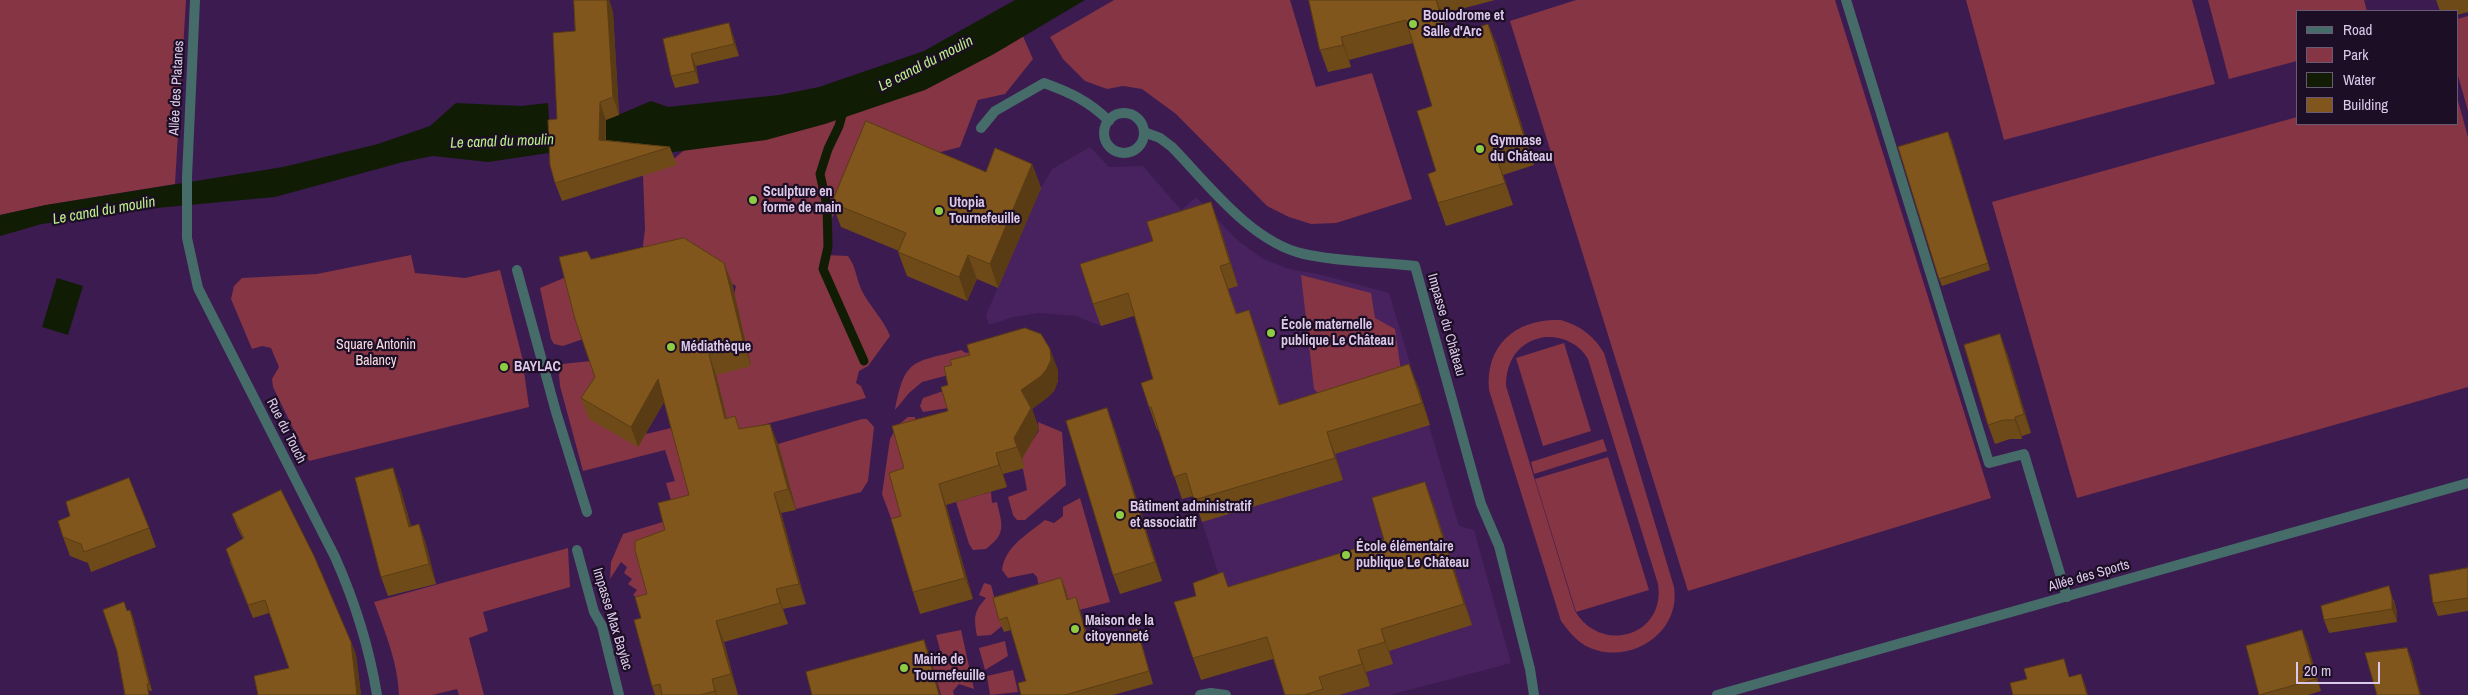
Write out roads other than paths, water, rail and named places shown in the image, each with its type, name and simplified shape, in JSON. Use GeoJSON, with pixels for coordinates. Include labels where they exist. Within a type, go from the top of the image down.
{"type":"FeatureCollection","features":[{"type":"Feature","properties":{"kind":"street","name":"Allée des Platanes"},"geometry":{"type":"LineString","coordinates":[[187,177],[195,0]]}},
{"type":"Feature","properties":{"kind":"street"},"geometry":{"type":"LineString","coordinates":[[1846,0],[1989,463],[2024,454],[2067,597]]}},
{"type":"Feature","properties":{"kind":"street"},"geometry":{"type":"LineString","coordinates":[[981,128],[995,111],[1044,83],[1077,95],[1109,120]]}},
{"type":"Feature","properties":{"kind":"street"},"geometry":{"type":"LineString","coordinates":[[1127,113],[1139,119],[1144,132],[1139,146],[1133,150],[1118,152],[1106,142],[1104,135],[1109,120],[1114,116],[1127,113]]}},
{"type":"Feature","properties":{"kind":"street","name":"Impasse du Château"},"geometry":{"type":"LineString","coordinates":[[1144,132],[1160,138],[1172,147],[1243,221],[1266,238],[1303,254],[1415,266],[1481,504],[1499,546],[1530,669],[1534,695]]}},
{"type":"Feature","properties":{"kind":"street","name":"Rue du Touch"},"geometry":{"type":"LineString","coordinates":[[187,177],[187,238],[198,288],[335,556],[355,601],[371,655],[378,695]]}},
{"type":"Feature","properties":{"kind":"street"},"geometry":{"type":"LineString","coordinates":[[517,270],[556,412],[587,512]]}},
{"type":"Feature","properties":{"kind":"street","name":"Allée des Sports"},"geometry":{"type":"LineString","coordinates":[[1716,695],[2468,483]]}},
{"type":"Feature","properties":{"kind":"street","name":"Impasse Max Baylac"},"geometry":{"type":"LineString","coordinates":[[577,550],[594,612],[602,626],[619,695]]}},
{"type":"Feature","properties":{"kind":"street"},"geometry":{"type":"LineString","coordinates":[[1200,695],[1211,693],[1226,695]]}},
{"type":"Feature","properties":{"kind":"water","name":"Le canal du moulin"},"geometry":{"type":"Polygon","coordinates":[[[1015,0],[1085,0],[994,54],[925,90],[825,124],[766,140],[651,155],[555,152],[488,162],[433,156],[403,162],[275,197],[146,209],[42,224],[0,236],[0,215],[46,205],[283,167],[378,144],[430,126],[456,103],[521,106],[548,103],[549,120],[606,120],[651,101],[668,107],[779,95],[819,87],[924,51],[1015,0]]]}},
{"type":"Feature","properties":{"kind":"water"},"geometry":{"type":"Polygon","coordinates":[[[57,278],[83,286],[68,335],[42,327],[57,278]]]}},
{"type":"Feature","properties":{"kind":"waterway"},"geometry":{"type":"LineString","coordinates":[[844,108],[820,174],[827,206],[828,247],[823,269],[864,361]]}},
{"type":"Feature","properties":{"kind":"place","name":"Boulodrome et Salle d'Arc"},"geometry":{"type":"Point","coordinates":[1413,24]}},
{"type":"Feature","properties":{"kind":"place","name":"Gymnase du Château"},"geometry":{"type":"Point","coordinates":[1480,149]}},
{"type":"Feature","properties":{"kind":"place","name":"Sculpture en forme de main"},"geometry":{"type":"Point","coordinates":[753,200]}},
{"type":"Feature","properties":{"kind":"place","name":"Utopia Tournefeuille"},"geometry":{"type":"Point","coordinates":[939,211]}},
{"type":"Feature","properties":{"kind":"place","name":"École maternelle publique Le Château"},"geometry":{"type":"Point","coordinates":[1271,333]}},
{"type":"Feature","properties":{"kind":"place","name":"Médiathèque"},"geometry":{"type":"Point","coordinates":[671,347]}},
{"type":"Feature","properties":{"kind":"place","name":"BAYLAC"},"geometry":{"type":"Point","coordinates":[504,367]}},
{"type":"Feature","properties":{"kind":"place","name":"Bâtiment administratif et associatif"},"geometry":{"type":"Point","coordinates":[1120,515]}},
{"type":"Feature","properties":{"kind":"place","name":"École élémentaire publique Le Château"},"geometry":{"type":"Point","coordinates":[1346,555]}},
{"type":"Feature","properties":{"kind":"place","name":"Maison de la citoyenneté"},"geometry":{"type":"Point","coordinates":[1075,629]}},
{"type":"Feature","properties":{"kind":"place","name":"Mairie de Tournefeuille"},"geometry":{"type":"Point","coordinates":[904,668]}},
{"type":"Feature","properties":{"kind":"park label","name":"Square Antonin Balancy"},"geometry":{"type":"Point","coordinates":[376,354]}}]}
